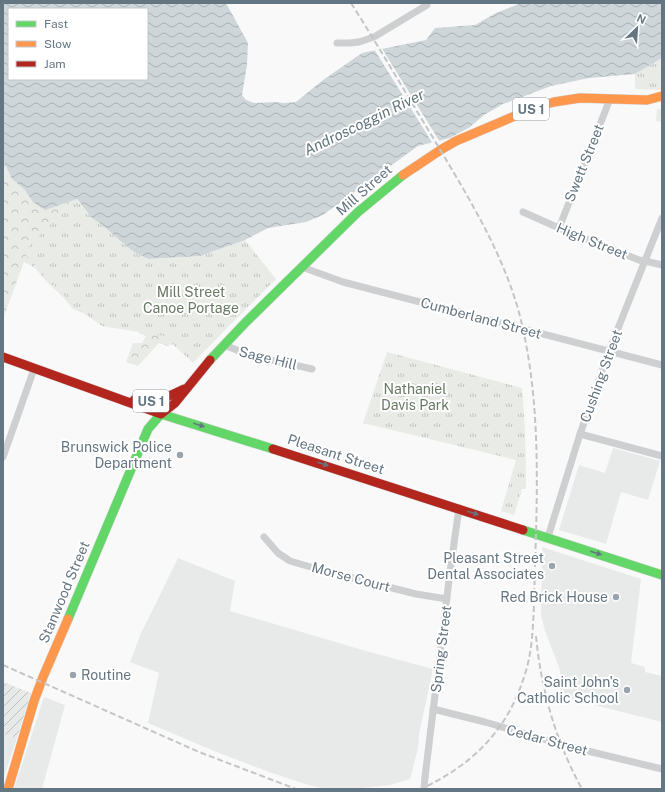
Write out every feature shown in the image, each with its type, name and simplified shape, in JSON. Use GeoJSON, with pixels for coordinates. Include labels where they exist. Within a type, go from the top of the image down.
{"type":"FeatureCollection","features":[{"type":"Feature","properties":{"kind":"main road","name":"Mill Street"},"geometry":{"type":"LineString","coordinates":[[647,100],[662,96]]}},
{"type":"Feature","properties":{"kind":"main road","name":"Mill Street"},"geometry":{"type":"LineString","coordinates":[[161,414],[175,403],[246,322],[358,212],[415,166],[456,141],[536,107],[554,102],[580,98],[610,98],[647,100],[662,104]]}},
{"type":"Feature","properties":{"kind":"main road","name":"Pleasant Street"},"geometry":{"type":"LineString","coordinates":[[3,357],[161,414],[459,508],[662,575]]}},
{"type":"Feature","properties":{"kind":"main road","name":"US 1"},"geometry":{"type":"LineString","coordinates":[[114,398],[154,401],[186,389]]}},
{"type":"Feature","properties":{"kind":"main road","name":"Stanwood Street"},"geometry":{"type":"LineString","coordinates":[[8,789],[23,736],[41,682],[148,429],[161,414]]}},
{"type":"Feature","properties":{"kind":"street"},"geometry":{"type":"LineString","coordinates":[[337,43],[354,43],[374,37],[427,4]]}},
{"type":"Feature","properties":{"kind":"street","name":"Swett Street"},"geometry":{"type":"LineString","coordinates":[[559,228],[610,98]]}},
{"type":"Feature","properties":{"kind":"street","name":"High Street"},"geometry":{"type":"LineString","coordinates":[[523,212],[640,260],[662,265]]}},
{"type":"Feature","properties":{"kind":"street","name":"Cushing Street"},"geometry":{"type":"LineString","coordinates":[[548,537],[608,351],[662,218]]}},
{"type":"Feature","properties":{"kind":"street","name":"Cumberland Street"},"geometry":{"type":"LineString","coordinates":[[302,267],[343,282],[662,365]]}},
{"type":"Feature","properties":{"kind":"street","name":"Sage Hill"},"geometry":{"type":"LineString","coordinates":[[225,345],[240,352],[312,369]]}},
{"type":"Feature","properties":{"kind":"street"},"geometry":{"type":"LineString","coordinates":[[3,457],[34,369]]}},
{"type":"Feature","properties":{"kind":"street"},"geometry":{"type":"LineString","coordinates":[[580,434],[662,456]]}},
{"type":"Feature","properties":{"kind":"street","name":"Spring Street"},"geometry":{"type":"LineString","coordinates":[[424,789],[459,508]]}},
{"type":"Feature","properties":{"kind":"street","name":"Morse Court"},"geometry":{"type":"LineString","coordinates":[[264,537],[278,553],[290,561],[416,594],[447,599]]}},
{"type":"Feature","properties":{"kind":"street","name":"Cedar Street"},"geometry":{"type":"LineString","coordinates":[[433,709],[561,744],[662,769]]}},
{"type":"Feature","properties":{"kind":"shaded area"},"geometry":{"type":"Polygon","coordinates":[[[613,448],[660,461],[648,500],[621,492],[606,544],[559,530],[579,465],[605,473],[613,448]]]}},
{"type":"Feature","properties":{"kind":"shaded area"},"geometry":{"type":"Polygon","coordinates":[[[542,547],[641,579],[631,663],[645,667],[645,672],[662,676],[662,722],[574,701],[565,697],[559,667],[545,631],[541,615],[542,547]]]}},
{"type":"Feature","properties":{"kind":"shaded area"},"geometry":{"type":"Polygon","coordinates":[[[178,558],[235,581],[230,611],[433,669],[419,734],[418,748],[410,779],[390,785],[363,788],[326,789],[272,773],[214,751],[148,723],[159,673],[130,662],[141,633],[178,558]]]}},
{"type":"Feature","properties":{"kind":"shaded area"},"geometry":{"type":"Polygon","coordinates":[[[3,682],[31,693],[17,738],[3,734],[3,682]]]}},
{"type":"Feature","properties":{"kind":"shaded area"},"geometry":{"type":"Polygon","coordinates":[[[44,697],[65,705],[42,789],[14,789],[44,697]]]}},
{"type":"Feature","properties":{"kind":"shaded area"},"geometry":{"type":"Polygon","coordinates":[[[3,734],[17,738],[3,780],[3,734]]]}},
{"type":"Feature","properties":{"kind":"green space"},"geometry":{"type":"Polygon","coordinates":[[[662,58],[662,90],[635,89],[635,74],[662,58]]]}},
{"type":"Feature","properties":{"kind":"green space"},"geometry":{"type":"Polygon","coordinates":[[[657,109],[662,109],[662,122],[656,121],[657,109]]]}},
{"type":"Feature","properties":{"kind":"green space"},"geometry":{"type":"Polygon","coordinates":[[[3,160],[12,179],[24,189],[33,202],[76,199],[175,344],[168,346],[159,343],[138,366],[126,362],[133,343],[142,343],[146,336],[138,333],[138,326],[105,322],[73,309],[35,268],[24,262],[3,319],[3,160]]]}},
{"type":"Feature","properties":{"kind":"green space","name":"Mill Street Canoe Portage"},"geometry":{"type":"Polygon","coordinates":[[[76,199],[92,218],[134,252],[148,259],[200,256],[245,240],[276,279],[193,363],[164,336],[102,326],[74,306],[23,252],[76,199]]]}},
{"type":"Feature","properties":{"kind":"green space","name":"Nathaniel Davis Park"},"geometry":{"type":"Polygon","coordinates":[[[387,352],[522,388],[526,489],[522,489],[514,515],[501,511],[516,460],[363,423],[387,352]]]}},
{"type":"Feature","properties":{"kind":"water","name":"Androscoggin River"},"geometry":{"type":"Polygon","coordinates":[[[3,3],[226,3],[248,43],[247,65],[242,95],[246,100],[254,103],[284,103],[296,102],[323,80],[362,53],[426,40],[435,28],[475,25],[496,13],[521,3],[662,3],[662,58],[635,74],[589,78],[551,86],[503,104],[484,115],[470,127],[450,138],[418,146],[323,215],[306,222],[268,228],[245,240],[200,256],[148,259],[134,252],[92,218],[77,199],[45,210],[33,202],[24,189],[12,179],[3,160],[3,3]]]}},
{"type":"Feature","properties":{"kind":"pier"},"geometry":{"type":"Polygon","coordinates":[[[381,47],[440,142],[433,144],[374,49],[381,47]]]}},
{"type":"Feature","properties":{"kind":"railway"},"geometry":{"type":"LineString","coordinates":[[351,3],[473,205],[497,253],[508,278],[523,329],[533,398],[536,432],[537,501],[533,632],[527,668],[517,696],[508,714],[485,744],[472,757],[456,769],[421,789]]}},
{"type":"Feature","properties":{"kind":"railway"},"geometry":{"type":"LineString","coordinates":[[536,636],[538,656],[551,715],[557,734],[582,789]]}},
{"type":"Feature","properties":{"kind":"railway"},"geometry":{"type":"LineString","coordinates":[[3,665],[199,752],[296,789]]}},
{"type":"Feature","properties":{"kind":"traffic: fast"},"geometry":{"type":"LineString","coordinates":[[210,360],[246,322],[358,212],[403,175]]}},
{"type":"Feature","properties":{"kind":"traffic: fast"},"geometry":{"type":"LineString","coordinates":[[68,619],[148,429],[161,414],[273,449]]}},
{"type":"Feature","properties":{"kind":"traffic: fast"},"geometry":{"type":"LineString","coordinates":[[523,530],[662,575]]}},
{"type":"Feature","properties":{"kind":"traffic: slow"},"geometry":{"type":"LineString","coordinates":[[403,175],[456,141],[536,107],[554,102],[580,98],[647,100],[662,96]]}},
{"type":"Feature","properties":{"kind":"traffic: slow"},"geometry":{"type":"LineString","coordinates":[[8,789],[34,701],[68,619]]}},
{"type":"Feature","properties":{"kind":"traffic: jam"},"geometry":{"type":"LineString","coordinates":[[3,357],[161,414],[175,403],[210,360]]}},
{"type":"Feature","properties":{"kind":"traffic: jam"},"geometry":{"type":"LineString","coordinates":[[134,400],[154,401],[184,389]]}},
{"type":"Feature","properties":{"kind":"traffic: jam"},"geometry":{"type":"LineString","coordinates":[[273,449],[523,530]]}},
{"type":"Feature","properties":{"kind":"place","name":"Brunswick Police Department"},"geometry":{"type":"Point","coordinates":[180,455]}},
{"type":"Feature","properties":{"kind":"place","name":"Pleasant Street Dental Associates"},"geometry":{"type":"Point","coordinates":[552,566]}},
{"type":"Feature","properties":{"kind":"place","name":"Red Brick House"},"geometry":{"type":"Point","coordinates":[616,597]}},
{"type":"Feature","properties":{"kind":"place","name":"Routine"},"geometry":{"type":"Point","coordinates":[73,675]}},
{"type":"Feature","properties":{"kind":"place","name":"Saint John's Catholic School"},"geometry":{"type":"Point","coordinates":[627,690]}}]}
